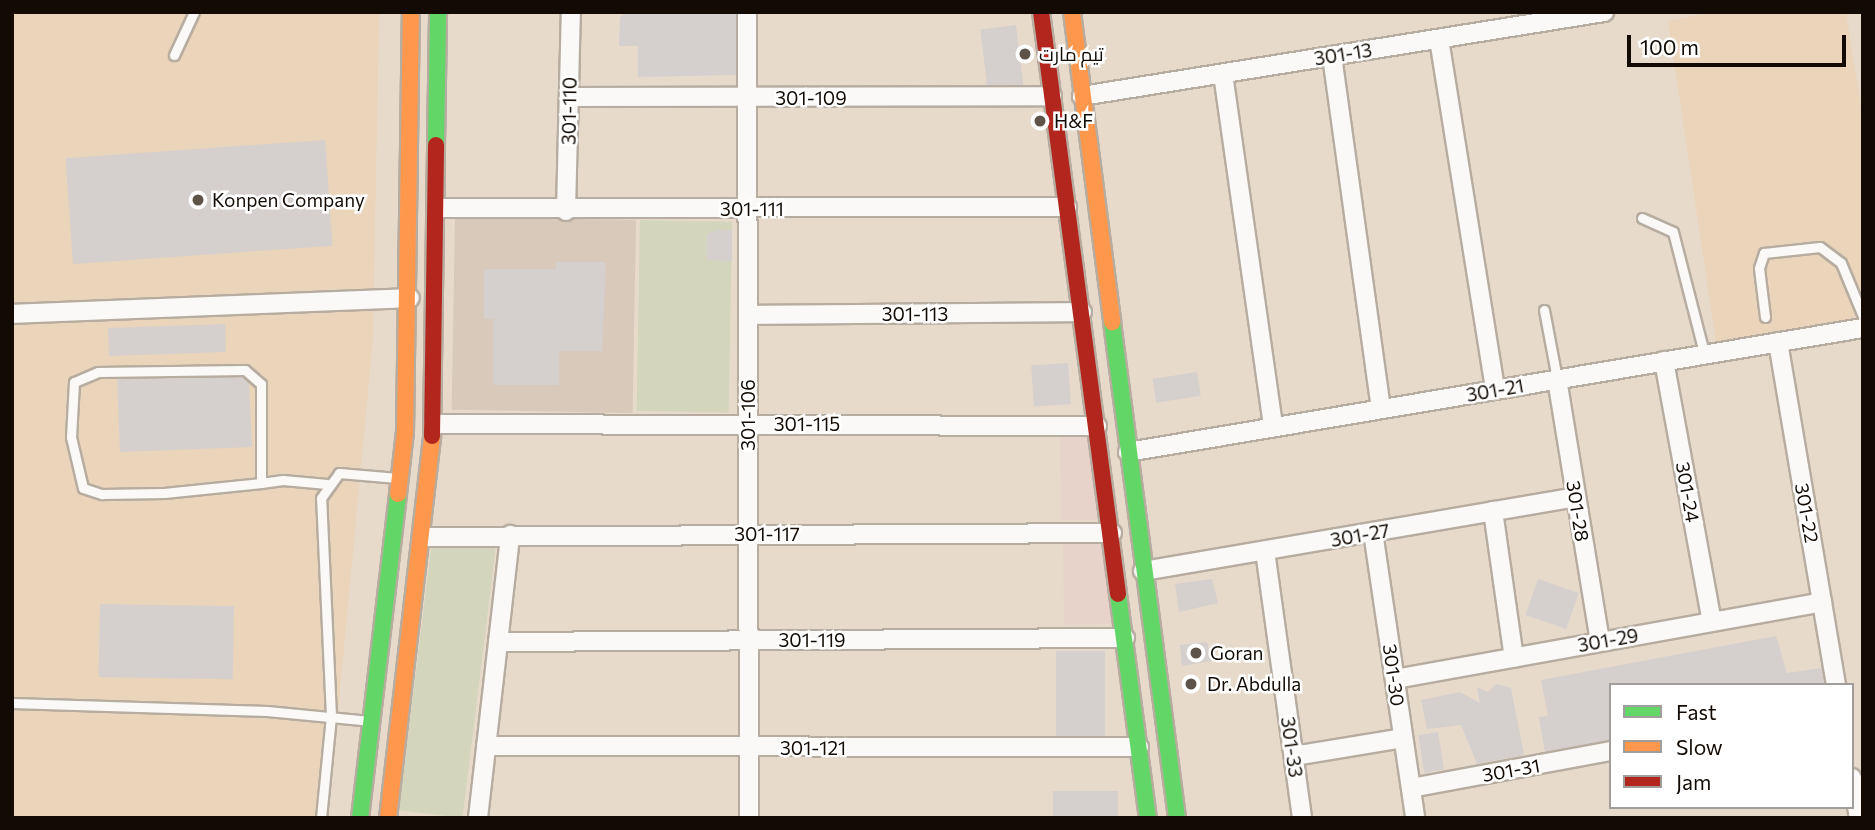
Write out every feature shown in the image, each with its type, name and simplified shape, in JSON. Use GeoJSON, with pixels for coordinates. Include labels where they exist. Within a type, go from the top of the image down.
{"type":"FeatureCollection","features":[{"type":"Feature","properties":{"kind":"main road"},"geometry":{"type":"LineString","coordinates":[[360,818],[400,478],[410,298],[411,12]]}},
{"type":"Feature","properties":{"kind":"main road"},"geometry":{"type":"LineString","coordinates":[[388,818],[433,424],[438,208],[438,12]]}},
{"type":"Feature","properties":{"kind":"main road"},"geometry":{"type":"LineString","coordinates":[[1041,12],[1148,818]]}},
{"type":"Feature","properties":{"kind":"main road"},"geometry":{"type":"LineString","coordinates":[[1072,12],[1177,818]]}},
{"type":"Feature","properties":{"kind":"main road"},"geometry":{"type":"LineString","coordinates":[[381,650],[408,652]]}},
{"type":"Feature","properties":{"kind":"main road"},"geometry":{"type":"LineString","coordinates":[[1144,787],[1172,783]]}},
{"type":"Feature","properties":{"kind":"street","name":"301-110"},"geometry":{"type":"LineString","coordinates":[[566,211],[571,12]]}},
{"type":"Feature","properties":{"kind":"street","name":"301-106"},"geometry":{"type":"LineString","coordinates":[[747,12],[749,818]]}},
{"type":"Feature","properties":{"kind":"street","name":"301-13"},"geometry":{"type":"LineString","coordinates":[[1082,96],[1439,39],[1497,21],[1604,12]]}},
{"type":"Feature","properties":{"kind":"street"},"geometry":{"type":"LineString","coordinates":[[1439,39],[1495,390]]}},
{"type":"Feature","properties":{"kind":"street"},"geometry":{"type":"LineString","coordinates":[[1332,56],[1381,409]]}},
{"type":"Feature","properties":{"kind":"street"},"geometry":{"type":"LineString","coordinates":[[1223,74],[1273,427]]}},
{"type":"Feature","properties":{"kind":"street","name":"301-109"},"geometry":{"type":"LineString","coordinates":[[569,97],[1052,96]]}},
{"type":"Feature","properties":{"kind":"street","name":"301-111"},"geometry":{"type":"LineString","coordinates":[[438,208],[566,211],[1067,207]]}},
{"type":"Feature","properties":{"kind":"street"},"geometry":{"type":"LineString","coordinates":[[12,313],[410,298]]}},
{"type":"Feature","properties":{"kind":"street","name":"301-113"},"geometry":{"type":"LineString","coordinates":[[748,315],[1082,312]]}},
{"type":"Feature","properties":{"kind":"street","name":"301-21"},"geometry":{"type":"LineString","coordinates":[[1128,452],[1863,328]]}},
{"type":"Feature","properties":{"kind":"street","name":"301-22"},"geometry":{"type":"LineString","coordinates":[[1778,342],[1836,683]]}},
{"type":"Feature","properties":{"kind":"street","name":"301-24"},"geometry":{"type":"LineString","coordinates":[[1664,361],[1712,622]]}},
{"type":"Feature","properties":{"kind":"street","name":"301-28"},"geometry":{"type":"LineString","coordinates":[[1557,379],[1600,642]]}},
{"type":"Feature","properties":{"kind":"street","name":"301-115"},"geometry":{"type":"LineString","coordinates":[[433,424],[1097,426]]}},
{"type":"Feature","properties":{"kind":"street","name":"301-27"},"geometry":{"type":"LineString","coordinates":[[1143,571],[1576,497]]}},
{"type":"Feature","properties":{"kind":"street"},"geometry":{"type":"LineString","coordinates":[[1493,511],[1514,658]]}},
{"type":"Feature","properties":{"kind":"street","name":"301-30"},"geometry":{"type":"LineString","coordinates":[[1373,532],[1415,818]]}},
{"type":"Feature","properties":{"kind":"street","name":"301-117"},"geometry":{"type":"LineString","coordinates":[[422,537],[1112,533]]}},
{"type":"Feature","properties":{"kind":"street"},"geometry":{"type":"LineString","coordinates":[[478,818],[510,535]]}},
{"type":"Feature","properties":{"kind":"street","name":"301-33"},"geometry":{"type":"LineString","coordinates":[[1265,551],[1302,818]]}},
{"type":"Feature","properties":{"kind":"street","name":"301-29"},"geometry":{"type":"LineString","coordinates":[[1395,679],[1822,602]]}},
{"type":"Feature","properties":{"kind":"street","name":"301-119"},"geometry":{"type":"LineString","coordinates":[[498,642],[1125,638]]}},
{"type":"Feature","properties":{"kind":"street"},"geometry":{"type":"LineString","coordinates":[[1294,756],[1403,738]]}},
{"type":"Feature","properties":{"kind":"street","name":"301-121"},"geometry":{"type":"LineString","coordinates":[[486,746],[749,749],[1139,747]]}},
{"type":"Feature","properties":{"kind":"street","name":"301-31"},"geometry":{"type":"LineString","coordinates":[[1411,788],[1609,751]]}},
{"type":"Feature","properties":{"kind":"street"},"geometry":{"type":"LineString","coordinates":[[1854,789],[1859,818]]}},
{"type":"Feature","properties":{"kind":"lane"},"geometry":{"type":"LineString","coordinates":[[174,55],[194,12]]}},
{"type":"Feature","properties":{"kind":"lane"},"geometry":{"type":"LineString","coordinates":[[1642,218],[1673,232],[1704,353]]}},
{"type":"Feature","properties":{"kind":"lane"},"geometry":{"type":"LineString","coordinates":[[1765,317],[1759,268],[1764,253],[1820,247],[1841,263],[1863,316]]}},
{"type":"Feature","properties":{"kind":"lane"},"geometry":{"type":"LineString","coordinates":[[1544,310],[1557,379]]}},
{"type":"Feature","properties":{"kind":"lane"},"geometry":{"type":"LineString","coordinates":[[261,483],[261,384],[244,370],[98,372],[74,382],[71,437],[83,488],[102,494],[164,493],[261,483],[327,484]]}},
{"type":"Feature","properties":{"kind":"lane"},"geometry":{"type":"LineString","coordinates":[[321,818],[331,716],[321,498],[327,484],[339,473],[400,478]]}},
{"type":"Feature","properties":{"kind":"lane"},"geometry":{"type":"LineString","coordinates":[[12,703],[331,716],[372,722]]}},
{"type":"Feature","properties":{"kind":"shaded area"},"geometry":{"type":"Polygon","coordinates":[[[12,12],[379,12],[373,338],[328,818],[12,818],[12,12]]]}},
{"type":"Feature","properties":{"kind":"shaded area"},"geometry":{"type":"Polygon","coordinates":[[[1715,12],[1846,12],[1863,120],[1863,317],[1716,342],[1668,21],[1715,12]]]}},
{"type":"Feature","properties":{"kind":"shaded area"},"geometry":{"type":"Polygon","coordinates":[[[455,217],[636,220],[633,413],[452,410],[455,217]]]}},
{"type":"Feature","properties":{"kind":"shaded area"},"geometry":{"type":"Polygon","coordinates":[[[1097,430],[1104,520],[1061,520],[1060,431],[1097,430]]]}},
{"type":"Feature","properties":{"kind":"shaded area"},"geometry":{"type":"Polygon","coordinates":[[[1104,542],[1114,624],[1064,625],[1063,543],[1104,542]]]}},
{"type":"Feature","properties":{"kind":"green space"},"geometry":{"type":"Polygon","coordinates":[[[640,220],[732,222],[729,413],[637,411],[640,220]]]}},
{"type":"Feature","properties":{"kind":"green space"},"geometry":{"type":"Polygon","coordinates":[[[432,537],[496,545],[462,818],[399,810],[432,537]]]}},
{"type":"Feature","properties":{"kind":"building"},"geometry":{"type":"Polygon","coordinates":[[[628,12],[736,12],[736,75],[638,77],[638,46],[619,46],[620,17],[628,12]]]}},
{"type":"Feature","properties":{"kind":"building"},"geometry":{"type":"Polygon","coordinates":[[[1016,25],[1023,85],[988,89],[980,29],[1016,25]]]}},
{"type":"Feature","properties":{"kind":"building","name":"Konpen Company"},"geometry":{"type":"Polygon","coordinates":[[[325,140],[332,246],[73,264],[66,158],[325,140]]]}},
{"type":"Feature","properties":{"kind":"building"},"geometry":{"type":"Polygon","coordinates":[[[717,230],[732,230],[732,261],[707,260],[707,234],[717,230]]]}},
{"type":"Feature","properties":{"kind":"building"},"geometry":{"type":"Polygon","coordinates":[[[556,262],[606,262],[602,351],[559,351],[559,385],[493,385],[493,319],[484,319],[484,269],[556,269],[556,262]]]}},
{"type":"Feature","properties":{"kind":"building"},"geometry":{"type":"Polygon","coordinates":[[[225,324],[226,352],[109,356],[108,328],[225,324]]]}},
{"type":"Feature","properties":{"kind":"building"},"geometry":{"type":"Polygon","coordinates":[[[1068,363],[1071,404],[1034,406],[1031,366],[1068,363]]]}},
{"type":"Feature","properties":{"kind":"building"},"geometry":{"type":"Polygon","coordinates":[[[1197,372],[1201,396],[1156,403],[1153,379],[1197,372]]]}},
{"type":"Feature","properties":{"kind":"building"},"geometry":{"type":"Polygon","coordinates":[[[242,377],[249,383],[252,447],[120,452],[117,379],[242,377]]]}},
{"type":"Feature","properties":{"kind":"building"},"geometry":{"type":"Polygon","coordinates":[[[1212,579],[1218,603],[1179,612],[1175,584],[1212,579]]]}},
{"type":"Feature","properties":{"kind":"building"},"geometry":{"type":"Polygon","coordinates":[[[1538,579],[1579,593],[1566,629],[1526,615],[1538,579]]]}},
{"type":"Feature","properties":{"kind":"building"},"geometry":{"type":"Polygon","coordinates":[[[100,604],[234,606],[233,679],[99,677],[100,604]]]}},
{"type":"Feature","properties":{"kind":"building"},"geometry":{"type":"Polygon","coordinates":[[[1776,636],[1787,673],[1822,668],[1824,683],[1609,683],[1609,740],[1545,752],[1539,717],[1548,716],[1541,680],[1776,636]]]}},
{"type":"Feature","properties":{"kind":"building","name":"Goran"},"geometry":{"type":"Polygon","coordinates":[[[1207,642],[1212,661],[1182,666],[1180,645],[1207,642]]]}},
{"type":"Feature","properties":{"kind":"building"},"geometry":{"type":"Polygon","coordinates":[[[1056,651],[1105,651],[1105,736],[1056,736],[1056,651]]]}},
{"type":"Feature","properties":{"kind":"building"},"geometry":{"type":"Polygon","coordinates":[[[1497,684],[1511,688],[1524,755],[1477,764],[1461,725],[1427,729],[1421,700],[1460,692],[1480,703],[1477,687],[1488,692],[1497,684]]]}},
{"type":"Feature","properties":{"kind":"building"},"geometry":{"type":"Polygon","coordinates":[[[1438,732],[1444,770],[1424,773],[1418,735],[1438,732]]]}},
{"type":"Feature","properties":{"kind":"building"},"geometry":{"type":"Polygon","coordinates":[[[1053,791],[1118,791],[1118,818],[1053,818],[1053,791]]]}},
{"type":"Feature","properties":{"kind":"traffic: fast"},"geometry":{"type":"LineString","coordinates":[[436,145],[438,12]]}},
{"type":"Feature","properties":{"kind":"traffic: fast"},"geometry":{"type":"LineString","coordinates":[[1112,322],[1177,818]]}},
{"type":"Feature","properties":{"kind":"traffic: fast"},"geometry":{"type":"LineString","coordinates":[[360,818],[398,494]]}},
{"type":"Feature","properties":{"kind":"traffic: fast"},"geometry":{"type":"LineString","coordinates":[[1118,594],[1148,818]]}},
{"type":"Feature","properties":{"kind":"traffic: slow"},"geometry":{"type":"LineString","coordinates":[[398,494],[405,432],[411,12]]}},
{"type":"Feature","properties":{"kind":"traffic: slow"},"geometry":{"type":"LineString","coordinates":[[1072,12],[1112,322]]}},
{"type":"Feature","properties":{"kind":"traffic: slow"},"geometry":{"type":"LineString","coordinates":[[388,818],[432,436]]}},
{"type":"Feature","properties":{"kind":"traffic: jam"},"geometry":{"type":"LineString","coordinates":[[1041,12],[1118,594]]}},
{"type":"Feature","properties":{"kind":"traffic: jam"},"geometry":{"type":"LineString","coordinates":[[432,436],[436,145]]}},
{"type":"Feature","properties":{"kind":"place","name":"تیم مارت"},"geometry":{"type":"Point","coordinates":[1025,54]}},
{"type":"Feature","properties":{"kind":"place","name":"H&F"},"geometry":{"type":"Point","coordinates":[1040,121]}},
{"type":"Feature","properties":{"kind":"place","name":"Konpen Company"},"geometry":{"type":"Point","coordinates":[198,200]}},
{"type":"Feature","properties":{"kind":"place","name":"Goran"},"geometry":{"type":"Point","coordinates":[1196,653]}},
{"type":"Feature","properties":{"kind":"place","name":"Dr. Abdulla"},"geometry":{"type":"Point","coordinates":[1191,684]}}]}
